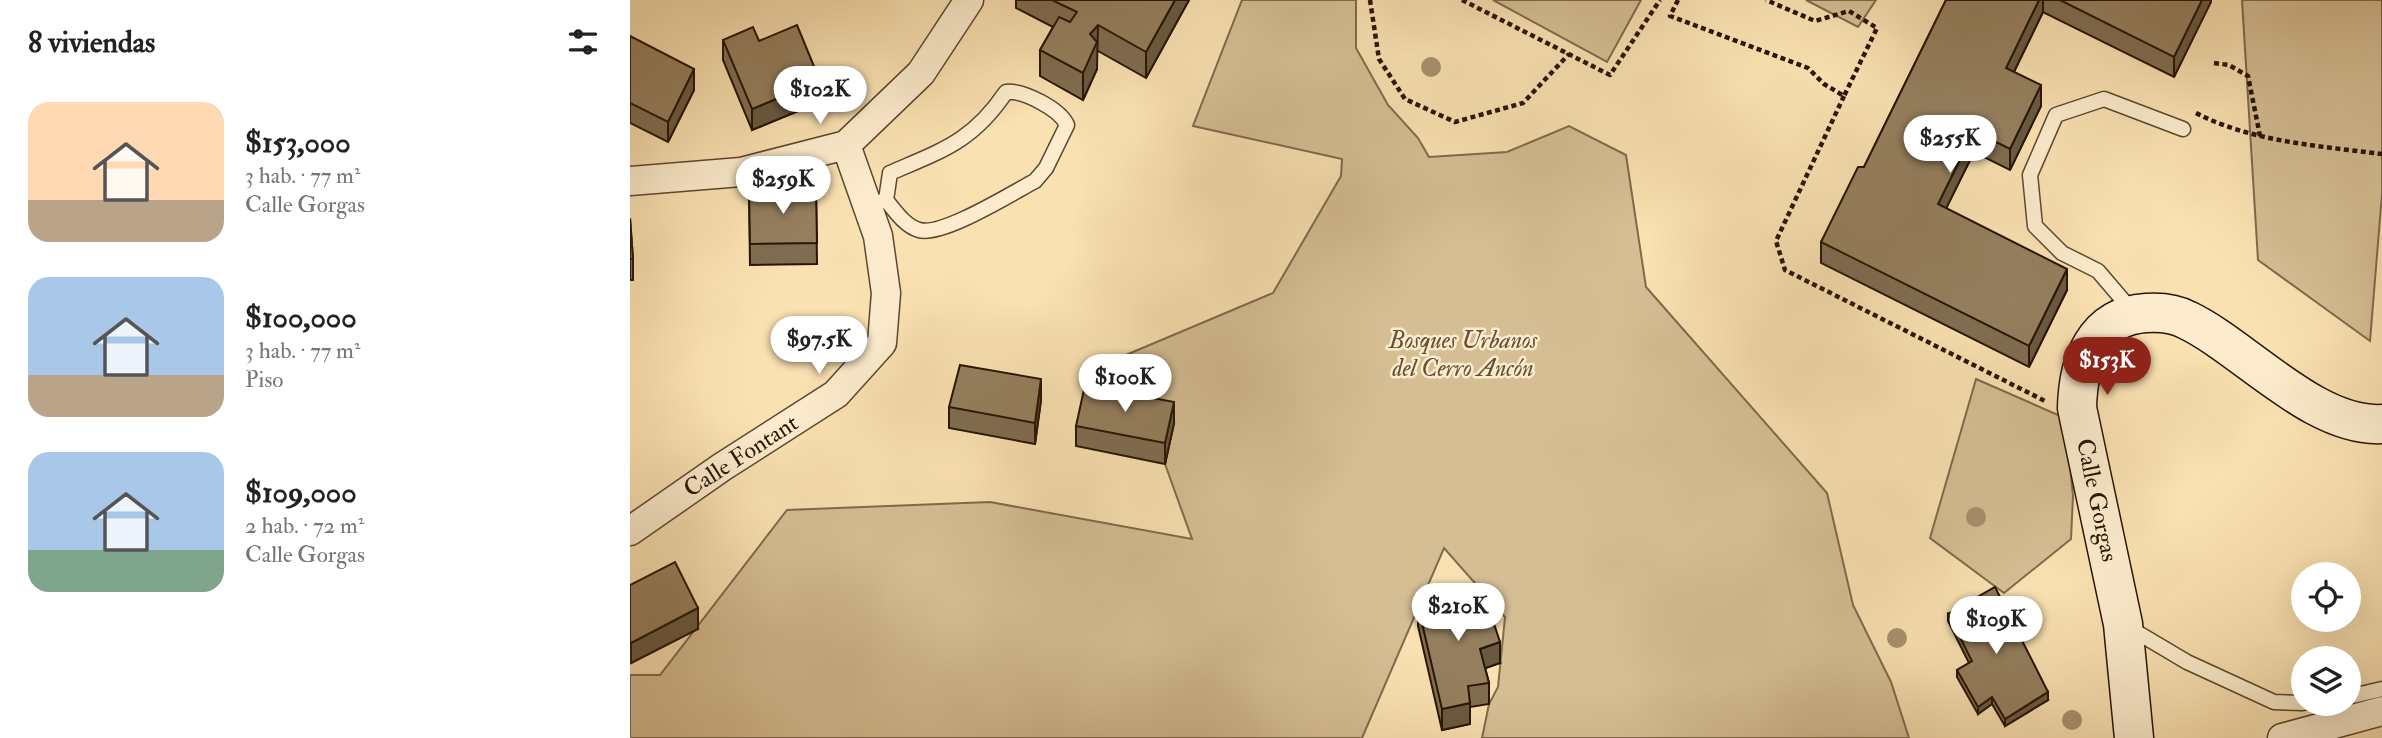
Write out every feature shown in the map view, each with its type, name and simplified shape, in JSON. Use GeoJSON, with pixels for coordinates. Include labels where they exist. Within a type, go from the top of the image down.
{"type":"FeatureCollection","features":[{"type":"Feature","properties":{"kind":"street"},"geometry":{"type":"LineString","coordinates":[[630,181],[741,172],[846,145],[921,73],[968,0]]}},
{"type":"Feature","properties":{"kind":"street","name":"Calle Fontant"},"geometry":{"type":"LineString","coordinates":[[630,531],[722,467],[836,394],[882,343],[886,293],[878,236],[877,203],[846,145]]}},
{"type":"Feature","properties":{"kind":"street","name":"Calle Gorgas"},"geometry":{"type":"LineString","coordinates":[[2134,738],[2123,624],[2077,408],[2079,376],[2091,344],[2110,323],[2134,313],[2164,312],[2188,320],[2266,376],[2302,397],[2340,415],[2379,426]]}},
{"type":"Feature","properties":{"kind":"street"},"geometry":{"type":"LineString","coordinates":[[2281,738],[2382,711]]}},
{"type":"Feature","properties":{"kind":"lane"},"geometry":{"type":"LineString","coordinates":[[1019,90],[1063,116],[1067,125],[1046,168],[1035,181],[937,230],[919,230],[877,203],[890,173],[965,139],[989,118],[1006,92],[1019,90]]}},
{"type":"Feature","properties":{"kind":"lane"},"geometry":{"type":"LineString","coordinates":[[2134,313],[2098,271],[2062,253],[2035,226],[2030,175],[2056,115],[2104,99],[2183,129]]}},
{"type":"Feature","properties":{"kind":"lane"},"geometry":{"type":"LineString","coordinates":[[2123,624],[2188,662],[2274,702],[2291,703]]}},
{"type":"Feature","properties":{"kind":"lane"},"geometry":{"type":"LineString","coordinates":[[2361,693],[2382,689]]}},
{"type":"Feature","properties":{"kind":"path"},"geometry":{"type":"LineString","coordinates":[[1370,0],[1379,59],[1405,99],[1454,122],[1523,103],[1569,54]]}},
{"type":"Feature","properties":{"kind":"path"},"geometry":{"type":"LineString","coordinates":[[1462,0],[1609,75],[1660,0]]}},
{"type":"Feature","properties":{"kind":"path"},"geometry":{"type":"LineString","coordinates":[[1678,0],[1670,16],[1808,68],[1824,84],[1844,96]]}},
{"type":"Feature","properties":{"kind":"path"},"geometry":{"type":"LineString","coordinates":[[1766,0],[1815,21],[1849,11],[1877,28],[1776,241],[1785,270],[2079,418]]}},
{"type":"Feature","properties":{"kind":"path"},"geometry":{"type":"LineString","coordinates":[[2214,63],[2229,65],[2248,76],[2260,136]]}},
{"type":"Feature","properties":{"kind":"path"},"geometry":{"type":"LineString","coordinates":[[2193,111],[2222,126],[2260,136],[2382,154]]}},
{"type":"Feature","properties":{"kind":"green space","name":"Bosques Urbanos del Cerro Ancón"},"geometry":{"type":"Polygon","coordinates":[[[1242,0],[1356,0],[1356,48],[1388,105],[1418,138],[1429,157],[1507,152],[1569,126],[1626,155],[1646,287],[1827,493],[1853,605],[1891,682],[1909,738],[1482,738],[1489,704],[1498,687],[1505,617],[1444,548],[1362,738],[630,738],[630,675],[660,675],[787,510],[990,502],[1192,539],[1165,464],[1174,423],[1092,408],[1088,371],[1273,293],[1341,176],[1342,159],[1193,126],[1242,0]]]}},
{"type":"Feature","properties":{"kind":"green space"},"geometry":{"type":"Polygon","coordinates":[[[1493,0],[1641,0],[1607,62],[1493,0]]]}},
{"type":"Feature","properties":{"kind":"green space"},"geometry":{"type":"Polygon","coordinates":[[[1806,0],[1876,0],[1858,27],[1806,0]]]}},
{"type":"Feature","properties":{"kind":"green space"},"geometry":{"type":"Polygon","coordinates":[[[2242,0],[2382,0],[2382,194],[2370,341],[2258,260],[2242,0]]]}},
{"type":"Feature","properties":{"kind":"green space"},"geometry":{"type":"Polygon","coordinates":[[[1976,379],[2065,418],[2073,496],[2071,539],[2004,593],[1930,538],[1976,379]]]}},
{"type":"Feature","properties":{"kind":"building"},"geometry":{"type":"Polygon","coordinates":[[[1052,0],[1175,0],[1146,52],[1098,25],[1090,34],[1097,42],[1083,73],[1040,50],[1059,17],[1070,22],[1077,12],[1052,0]]]}},
{"type":"Feature","properties":{"kind":"building"},"geometry":{"type":"Polygon","coordinates":[[[1946,0],[2039,0],[2006,68],[2041,85],[2010,149],[1974,131],[1938,204],[2067,269],[2029,346],[1821,242],[1858,167],[1864,167],[1946,0]]]}},
{"type":"Feature","properties":{"kind":"building"},"geometry":{"type":"Polygon","coordinates":[[[2060,0],[2202,0],[2174,57],[2060,0]]]}},
{"type":"Feature","properties":{"kind":"building"},"geometry":{"type":"Polygon","coordinates":[[[797,25],[820,81],[752,109],[723,40],[753,27],[759,41],[797,25]]]}},
{"type":"Feature","properties":{"kind":"building"},"geometry":{"type":"Polygon","coordinates":[[[630,36],[694,69],[668,122],[630,103],[630,36]]]}},
{"type":"Feature","properties":{"kind":"building"},"geometry":{"type":"Polygon","coordinates":[[[816,188],[817,243],[750,244],[749,189],[816,188]]]}},
{"type":"Feature","properties":{"kind":"building"},"geometry":{"type":"Polygon","coordinates":[[[630,218],[633,259],[630,259],[630,218]]]}},
{"type":"Feature","properties":{"kind":"building"},"geometry":{"type":"Polygon","coordinates":[[[960,365],[1041,379],[1035,423],[949,407],[960,365]]]}},
{"type":"Feature","properties":{"kind":"building"},"geometry":{"type":"Polygon","coordinates":[[[1085,385],[1174,402],[1165,443],[1076,426],[1085,385]]]}},
{"type":"Feature","properties":{"kind":"building"},"geometry":{"type":"Polygon","coordinates":[[[675,562],[698,608],[631,643],[630,585],[675,562]]]}},
{"type":"Feature","properties":{"kind":"building"},"geometry":{"type":"Polygon","coordinates":[[[1481,585],[1500,642],[1480,649],[1489,683],[1468,686],[1470,703],[1442,709],[1418,606],[1481,585]]]}},
{"type":"Feature","properties":{"kind":"building"},"geometry":{"type":"Polygon","coordinates":[[[1995,587],[2048,692],[2005,719],[1992,697],[1978,707],[1957,670],[1972,661],[1948,614],[1995,587]]]}}]}
